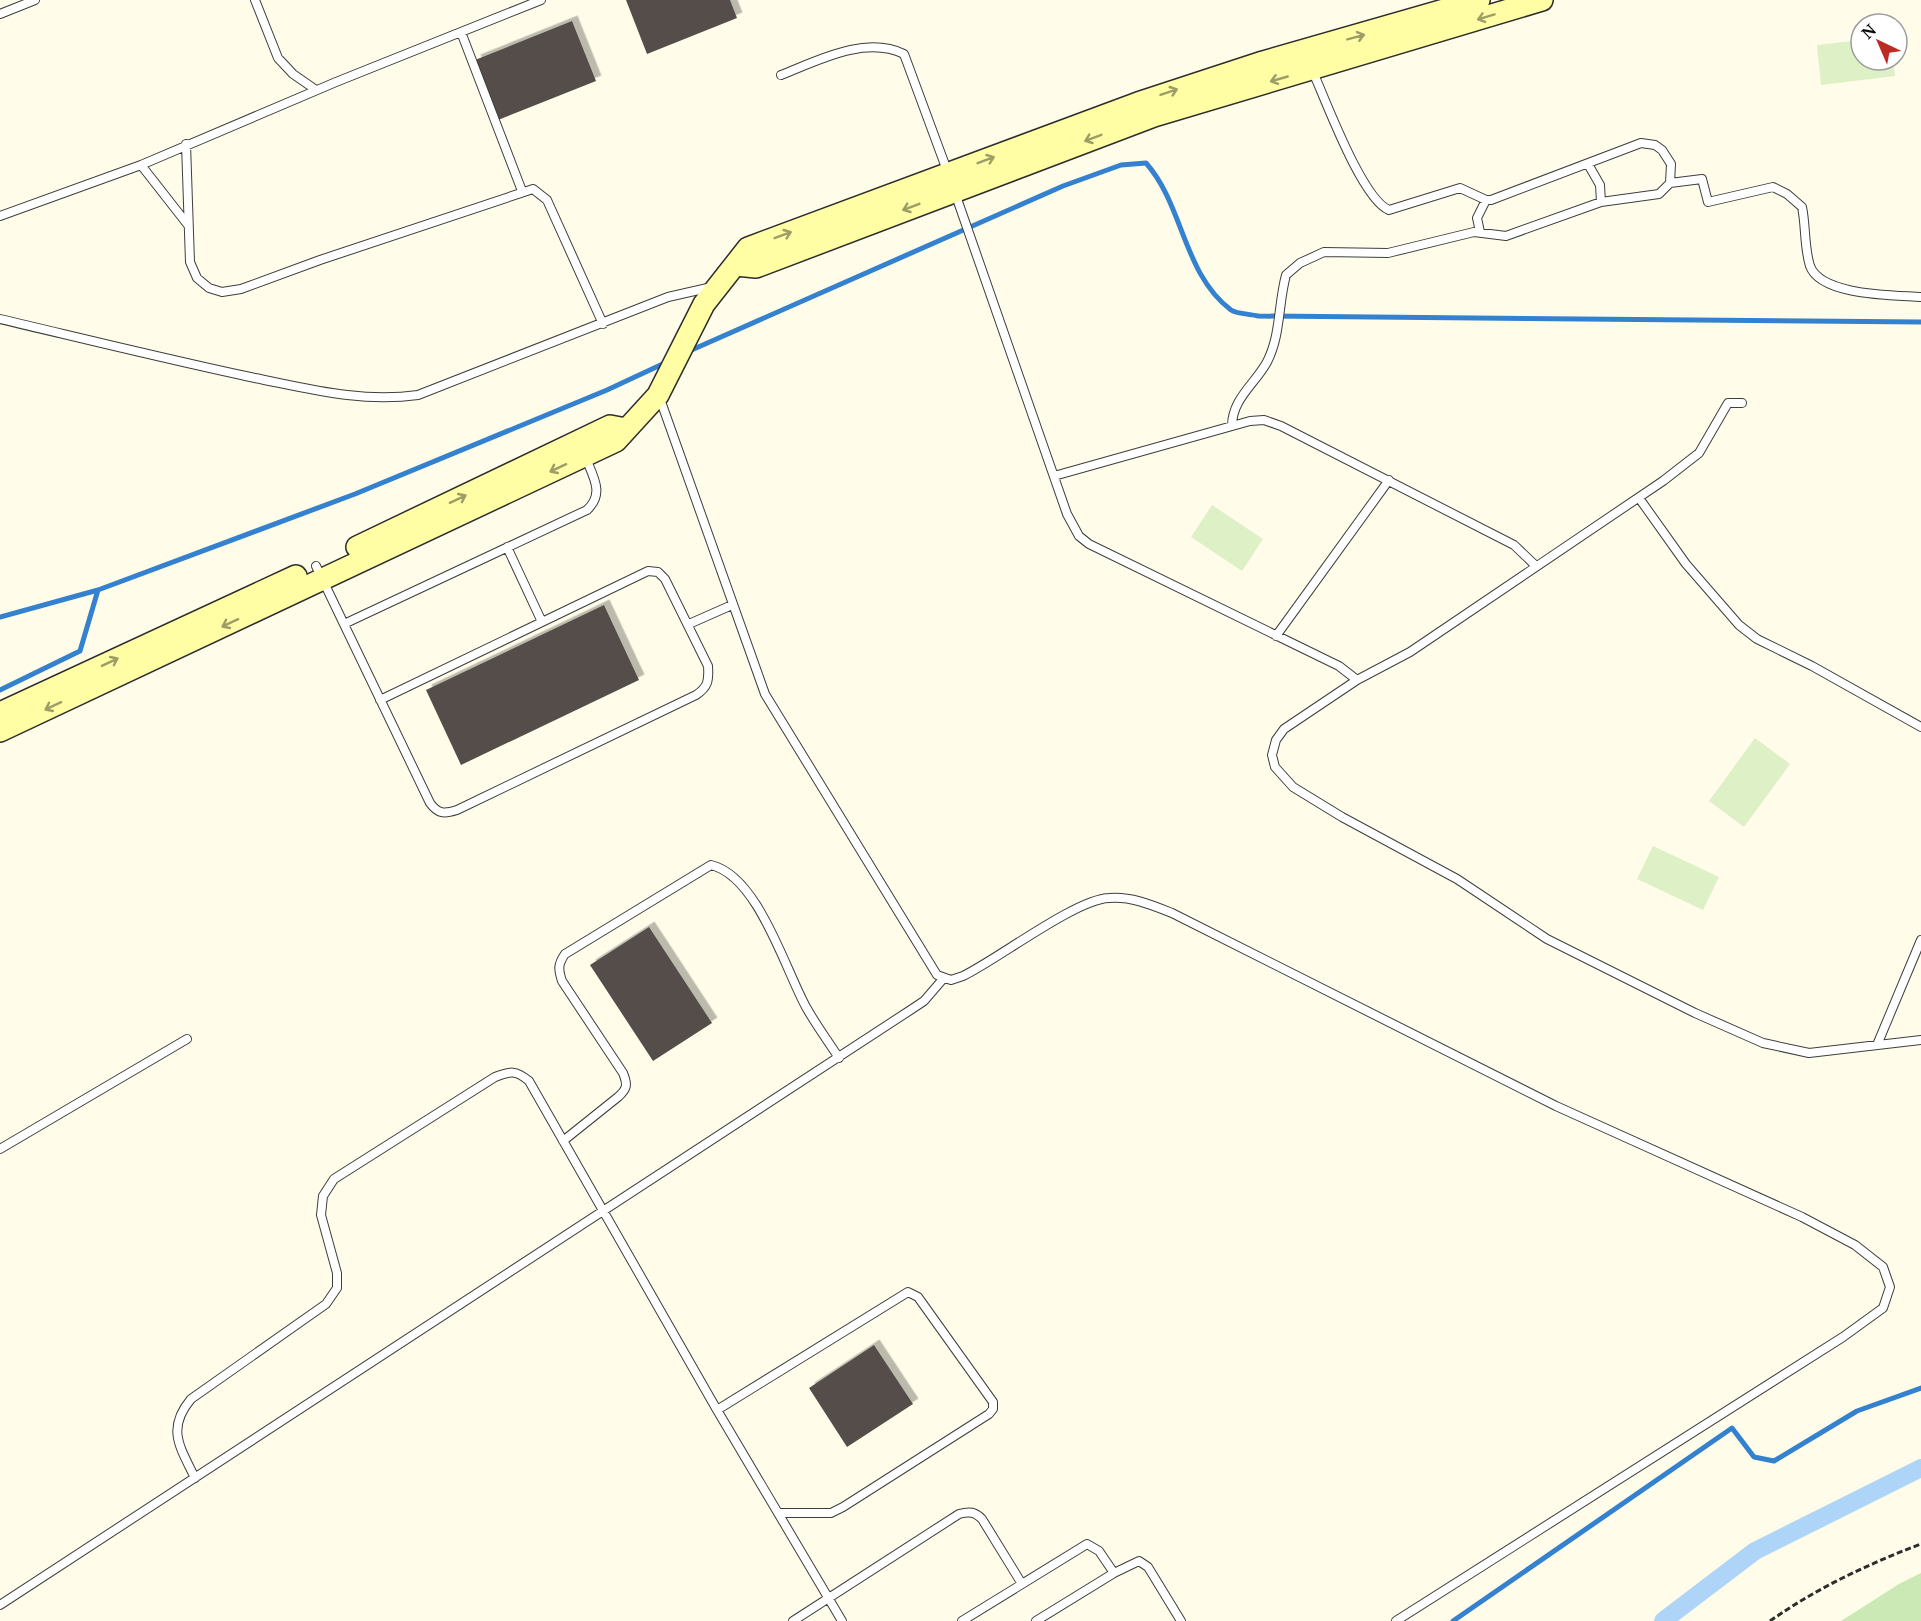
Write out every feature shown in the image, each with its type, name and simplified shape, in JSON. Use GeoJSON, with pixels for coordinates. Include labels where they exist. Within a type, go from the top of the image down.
{"type":"FeatureCollection","features":[{"type":"Feature","properties":{"kind":"street"},"geometry":{"type":"LineString","coordinates":[[0,713],[616,441],[663,387],[687,335],[717,286],[736,265],[756,267],[1165,112],[1479,0]]}},
{"type":"Feature","properties":{"kind":"street"},"geometry":{"type":"LineString","coordinates":[[1308,60],[1542,0]]}},
{"type":"Feature","properties":{"kind":"street"},"geometry":{"type":"LineString","coordinates":[[0,731],[610,426],[626,429]]}},
{"type":"Feature","properties":{"kind":"lane"},"geometry":{"type":"LineString","coordinates":[[0,14],[35,0]]}},
{"type":"Feature","properties":{"kind":"lane"},"geometry":{"type":"LineString","coordinates":[[255,0],[278,58],[293,74],[316,90]]}},
{"type":"Feature","properties":{"kind":"lane"},"geometry":{"type":"LineString","coordinates":[[0,216],[141,165],[316,90],[541,0]]}},
{"type":"Feature","properties":{"kind":"lane"},"geometry":{"type":"LineString","coordinates":[[461,32],[522,191]]}},
{"type":"Feature","properties":{"kind":"lane"},"geometry":{"type":"LineString","coordinates":[[781,75],[861,48],[897,50],[904,54],[972,238],[1072,526],[1089,544],[1339,666],[1357,680]]}},
{"type":"Feature","properties":{"kind":"lane"},"geometry":{"type":"LineString","coordinates":[[1308,60],[1339,132],[1369,191],[1381,207],[1399,210],[1460,188],[1486,201]]}},
{"type":"Feature","properties":{"kind":"lane"},"geometry":{"type":"LineString","coordinates":[[1232,426],[1234,407],[1267,361],[1278,326],[1286,275],[1316,254],[1388,253],[1480,232],[1506,236],[1601,202],[1649,197],[1665,190],[1670,183],[1671,164],[1667,155],[1655,145],[1648,143],[1627,147],[1588,164],[1486,201],[1477,218],[1480,232]]}},
{"type":"Feature","properties":{"kind":"lane"},"geometry":{"type":"LineString","coordinates":[[186,144],[190,262],[197,278],[209,288],[222,292],[242,289],[533,189],[548,200],[603,324]]}},
{"type":"Feature","properties":{"kind":"lane"},"geometry":{"type":"LineString","coordinates":[[1588,164],[1600,185],[1601,202]]}},
{"type":"Feature","properties":{"kind":"lane"},"geometry":{"type":"LineString","coordinates":[[141,165],[189,226]]}},
{"type":"Feature","properties":{"kind":"lane"},"geometry":{"type":"LineString","coordinates":[[1670,183],[1702,179],[1707,202],[1773,188],[1787,194],[1802,207],[1806,248],[1811,268],[1817,277],[1829,285],[1867,293],[1921,297]]}},
{"type":"Feature","properties":{"kind":"lane"},"geometry":{"type":"LineString","coordinates":[[0,319],[235,374],[352,398],[381,399],[418,395],[668,297],[717,286]]}},
{"type":"Feature","properties":{"kind":"lane"},"geometry":{"type":"LineString","coordinates":[[663,387],[732,605],[765,694],[932,968],[942,979]]}},
{"type":"Feature","properties":{"kind":"lane"},"geometry":{"type":"LineString","coordinates":[[1742,403],[1728,403],[1700,453],[1639,498],[1410,652],[1357,680],[1284,729],[1276,740],[1272,755],[1275,767],[1293,787],[1342,817],[1457,879],[1547,939],[1754,1039],[1785,1049],[1809,1053],[1921,1040]]}},
{"type":"Feature","properties":{"kind":"lane"},"geometry":{"type":"LineString","coordinates":[[1054,476],[1232,426],[1264,420],[1281,426],[1514,545],[1536,566]]}},
{"type":"Feature","properties":{"kind":"lane"},"geometry":{"type":"LineString","coordinates":[[344,624],[587,510],[595,502],[598,492],[585,456]]}},
{"type":"Feature","properties":{"kind":"lane"},"geometry":{"type":"LineString","coordinates":[[1276,636],[1389,480]]}},
{"type":"Feature","properties":{"kind":"lane"},"geometry":{"type":"LineString","coordinates":[[1639,498],[1693,572],[1739,625],[1757,639],[1812,666],[1921,727]]}},
{"type":"Feature","properties":{"kind":"lane"},"geometry":{"type":"LineString","coordinates":[[507,547],[542,621]]}},
{"type":"Feature","properties":{"kind":"lane"},"geometry":{"type":"LineString","coordinates":[[320,573],[380,700],[430,803],[436,811],[445,813],[478,800],[705,688],[709,679],[708,666],[665,579],[658,572],[648,571],[380,700]]}},
{"type":"Feature","properties":{"kind":"lane"},"geometry":{"type":"LineString","coordinates":[[689,624],[732,605]]}},
{"type":"Feature","properties":{"kind":"lane"},"geometry":{"type":"LineString","coordinates":[[563,1141],[625,1091],[627,1084],[623,1073],[562,981],[558,970],[560,962],[565,954],[711,864],[721,867],[731,875],[772,930],[807,1008],[839,1058]]}},
{"type":"Feature","properties":{"kind":"lane"},"geometry":{"type":"LineString","coordinates":[[0,1605],[839,1058],[924,1001],[942,979],[963,976],[988,964],[1065,916],[1096,900],[1127,899],[1147,903],[1172,913],[1556,1106],[1802,1217],[1855,1245],[1883,1267],[1888,1277],[1888,1298],[1883,1308],[1844,1338],[1396,1621]]}},
{"type":"Feature","properties":{"kind":"lane"},"geometry":{"type":"LineString","coordinates":[[1877,1045],[1917,961],[1921,940]]}},
{"type":"Feature","properties":{"kind":"lane"},"geometry":{"type":"LineString","coordinates":[[0,1149],[187,1039]]}},
{"type":"Feature","properties":{"kind":"lane"},"geometry":{"type":"LineString","coordinates":[[195,1478],[179,1443],[175,1426],[181,1410],[191,1399],[326,1304],[337,1288],[337,1273],[321,1215],[323,1196],[334,1179],[495,1077],[508,1071],[519,1072],[529,1081],[717,1410],[842,1621]]}},
{"type":"Feature","properties":{"kind":"lane"},"geometry":{"type":"LineString","coordinates":[[717,1410],[908,1292],[918,1297],[993,1402],[993,1409],[989,1414],[843,1507],[831,1513],[779,1513]]}},
{"type":"Feature","properties":{"kind":"lane"},"geometry":{"type":"LineString","coordinates":[[793,1621],[959,1514],[968,1511],[976,1513],[982,1519],[1022,1584]]}},
{"type":"Feature","properties":{"kind":"lane"},"geometry":{"type":"LineString","coordinates":[[962,1621],[1087,1544],[1099,1551],[1114,1573]]}},
{"type":"Feature","properties":{"kind":"lane"},"geometry":{"type":"LineString","coordinates":[[1036,1621],[1114,1573],[1139,1561],[1148,1567],[1181,1621]]}},
{"type":"Feature","properties":{"kind":"path"},"geometry":{"type":"LineString","coordinates":[[1770,1621],[1793,1605],[1869,1563],[1921,1544]]}},
{"type":"Feature","properties":{"kind":"green space"},"geometry":{"type":"Polygon","coordinates":[[[1849,41],[1849,72],[1894,72],[1895,76],[1821,85],[1817,45],[1849,41]]]}},
{"type":"Feature","properties":{"kind":"green space"},"geometry":{"type":"Polygon","coordinates":[[[1212,505],[1263,539],[1242,571],[1191,537],[1212,505]]]}},
{"type":"Feature","properties":{"kind":"green space"},"geometry":{"type":"Polygon","coordinates":[[[1755,738],[1790,764],[1744,827],[1709,801],[1755,738]]]}},
{"type":"Feature","properties":{"kind":"green space"},"geometry":{"type":"Polygon","coordinates":[[[1653,846],[1719,877],[1703,910],[1637,879],[1653,846]]]}},
{"type":"Feature","properties":{"kind":"green space"},"geometry":{"type":"Polygon","coordinates":[[[1921,1573],[1921,1621],[1841,1621],[1899,1584],[1921,1573]]]}},
{"type":"Feature","properties":{"kind":"building"},"geometry":{"type":"Polygon","coordinates":[[[626,0],[730,0],[737,18],[647,54],[626,0]]]}},
{"type":"Feature","properties":{"kind":"building"},"geometry":{"type":"Polygon","coordinates":[[[572,21],[596,81],[498,120],[475,60],[572,21]]]}},
{"type":"Feature","properties":{"kind":"building"},"geometry":{"type":"Polygon","coordinates":[[[604,605],[639,680],[461,765],[426,690],[604,605]]]}},
{"type":"Feature","properties":{"kind":"building"},"geometry":{"type":"Polygon","coordinates":[[[649,927],[712,1023],[653,1061],[590,965],[649,927]]]}},
{"type":"Feature","properties":{"kind":"building"},"geometry":{"type":"Polygon","coordinates":[[[874,1345],[913,1404],[847,1447],[809,1388],[874,1345]]]}},
{"type":"Feature","properties":{"kind":"waterway"},"geometry":{"type":"LineString","coordinates":[[687,352],[1063,186],[1121,165],[1146,163],[1159,180],[1169,199],[1203,278],[1215,295],[1231,310],[1240,313],[1258,316],[1921,322]]}},
{"type":"Feature","properties":{"kind":"waterway"},"geometry":{"type":"LineString","coordinates":[[0,617],[98,590],[355,494],[607,390],[667,362]]}},
{"type":"Feature","properties":{"kind":"waterway"},"geometry":{"type":"LineString","coordinates":[[0,690],[80,651],[98,590]]}},
{"type":"Feature","properties":{"kind":"waterway"},"geometry":{"type":"LineString","coordinates":[[1453,1621],[1732,1428],[1754,1457],[1774,1461],[1857,1411],[1921,1388]]}},
{"type":"Feature","properties":{"kind":"waterway"},"geometry":{"type":"LineString","coordinates":[[1663,1621],[1755,1551],[1921,1468]]}}]}
